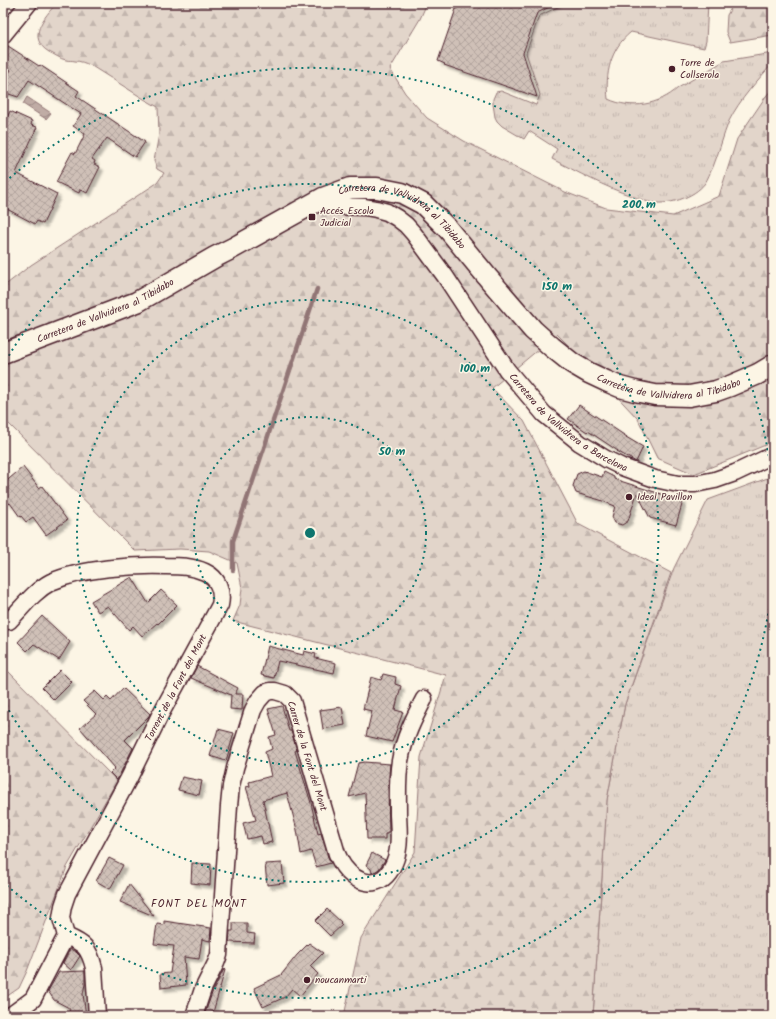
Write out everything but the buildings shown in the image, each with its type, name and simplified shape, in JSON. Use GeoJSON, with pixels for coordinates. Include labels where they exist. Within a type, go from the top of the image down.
{"type":"FeatureCollection","features":[{"type":"Feature","properties":{"kind":"street"},"geometry":{"type":"LineString","coordinates":[[3,35],[29,3]]}},
{"type":"Feature","properties":{"kind":"street","name":"Carretera de Vallvidrera al Tibidabo"},"geometry":{"type":"LineString","coordinates":[[3,352],[137,302],[215,257],[323,198],[350,188],[377,188],[402,193],[423,204],[447,228],[533,330],[572,363],[606,381],[620,387],[655,395],[689,396],[716,391],[730,386],[758,374],[773,365]]}},
{"type":"Feature","properties":{"kind":"street","name":"Carretera de Vallvidrera a Barcelona"},"geometry":{"type":"LineString","coordinates":[[323,198],[334,206],[365,207],[387,212],[406,225],[445,276],[507,370],[544,414],[580,443],[606,459],[622,467],[655,479],[678,484],[695,484],[715,480],[735,473],[773,455]]}},
{"type":"Feature","properties":{"kind":"street","name":"Torrent de la Font del Mont"},"geometry":{"type":"LineString","coordinates":[[9,621],[42,587],[48,584],[70,575],[115,568],[149,565],[184,566],[210,575],[221,591],[222,598],[220,605],[160,715],[129,778],[67,894],[61,918],[66,936]]}},
{"type":"Feature","properties":{"kind":"street","name":"Carrer de la Font del Mont"},"geometry":{"type":"LineString","coordinates":[[194,1016],[203,989],[216,963],[218,955],[231,786],[253,710],[258,701],[265,693],[270,691],[285,694],[292,701],[337,854],[343,866],[353,876],[372,882],[381,880],[385,877],[392,868],[398,852],[400,761],[412,724],[424,699]]}},
{"type":"Feature","properties":{"kind":"street"},"geometry":{"type":"LineString","coordinates":[[10,1016],[33,999],[66,936],[84,945],[93,962],[97,1016]]}},
{"type":"Feature","properties":{"kind":"green space"},"geometry":{"type":"Polygon","coordinates":[[[57,3],[427,3],[420,19],[390,69],[405,93],[427,118],[464,141],[565,192],[606,208],[673,216],[719,196],[737,139],[773,88],[773,442],[694,474],[657,458],[638,419],[557,334],[492,388],[524,421],[578,524],[671,573],[625,704],[607,800],[593,1016],[344,1016],[361,938],[415,852],[421,757],[446,675],[233,621],[240,605],[242,588],[237,563],[209,551],[180,549],[135,551],[3,418],[3,287],[31,265],[157,183],[164,173],[157,169],[154,161],[159,134],[158,107],[90,65],[62,59],[49,52],[42,46],[38,34],[40,28],[47,15],[57,3]]]}},
{"type":"Feature","properties":{"kind":"green space"},"geometry":{"type":"Polygon","coordinates":[[[566,3],[708,3],[706,41],[704,48],[631,32],[624,39],[618,46],[610,62],[607,80],[608,99],[617,102],[636,105],[654,102],[671,94],[678,88],[724,61],[773,53],[773,63],[749,90],[733,113],[707,180],[694,193],[672,202],[656,203],[643,200],[601,184],[552,159],[557,149],[529,131],[524,139],[502,126],[497,121],[493,104],[493,99],[496,92],[501,91],[536,105],[540,95],[526,53],[539,16],[566,3]]]}},
{"type":"Feature","properties":{"kind":"green space"},"geometry":{"type":"Polygon","coordinates":[[[734,3],[773,3],[773,35],[730,42],[726,32],[727,15],[734,3]]]}},
{"type":"Feature","properties":{"kind":"green space"},"geometry":{"type":"Polygon","coordinates":[[[773,476],[773,1016],[593,1016],[607,800],[625,704],[674,568],[708,500],[773,476]]]}},
{"type":"Feature","properties":{"kind":"green space"},"geometry":{"type":"Polygon","coordinates":[[[3,666],[117,781],[67,867],[19,988],[3,999],[3,666]]]}},
{"type":"Feature","properties":{"kind":"water"},"geometry":{"type":"Polygon","coordinates":[[[27,97],[51,113],[46,119],[23,104],[27,97]]]}},
{"type":"Feature","properties":{"kind":"waterway"},"geometry":{"type":"LineString","coordinates":[[233,570],[233,541],[317,289]]}},
{"type":"Feature","properties":{"kind":"place","name":"Torre de Collserola"},"geometry":{"type":"Point","coordinates":[672,69]}},
{"type":"Feature","properties":{"kind":"place","name":"Accés Escola Judicial"},"geometry":{"type":"Point","coordinates":[312,217]}},
{"type":"Feature","properties":{"kind":"place","name":"Ideal Pavillon"},"geometry":{"type":"Point","coordinates":[629,497]}},
{"type":"Feature","properties":{"kind":"place","name":"noucanmarti"},"geometry":{"type":"Point","coordinates":[307,980]}},
{"type":"Feature","properties":{"kind":"district","name":"FONT DEL MONT"},"geometry":{"type":"Point","coordinates":[199,904]}}]}
